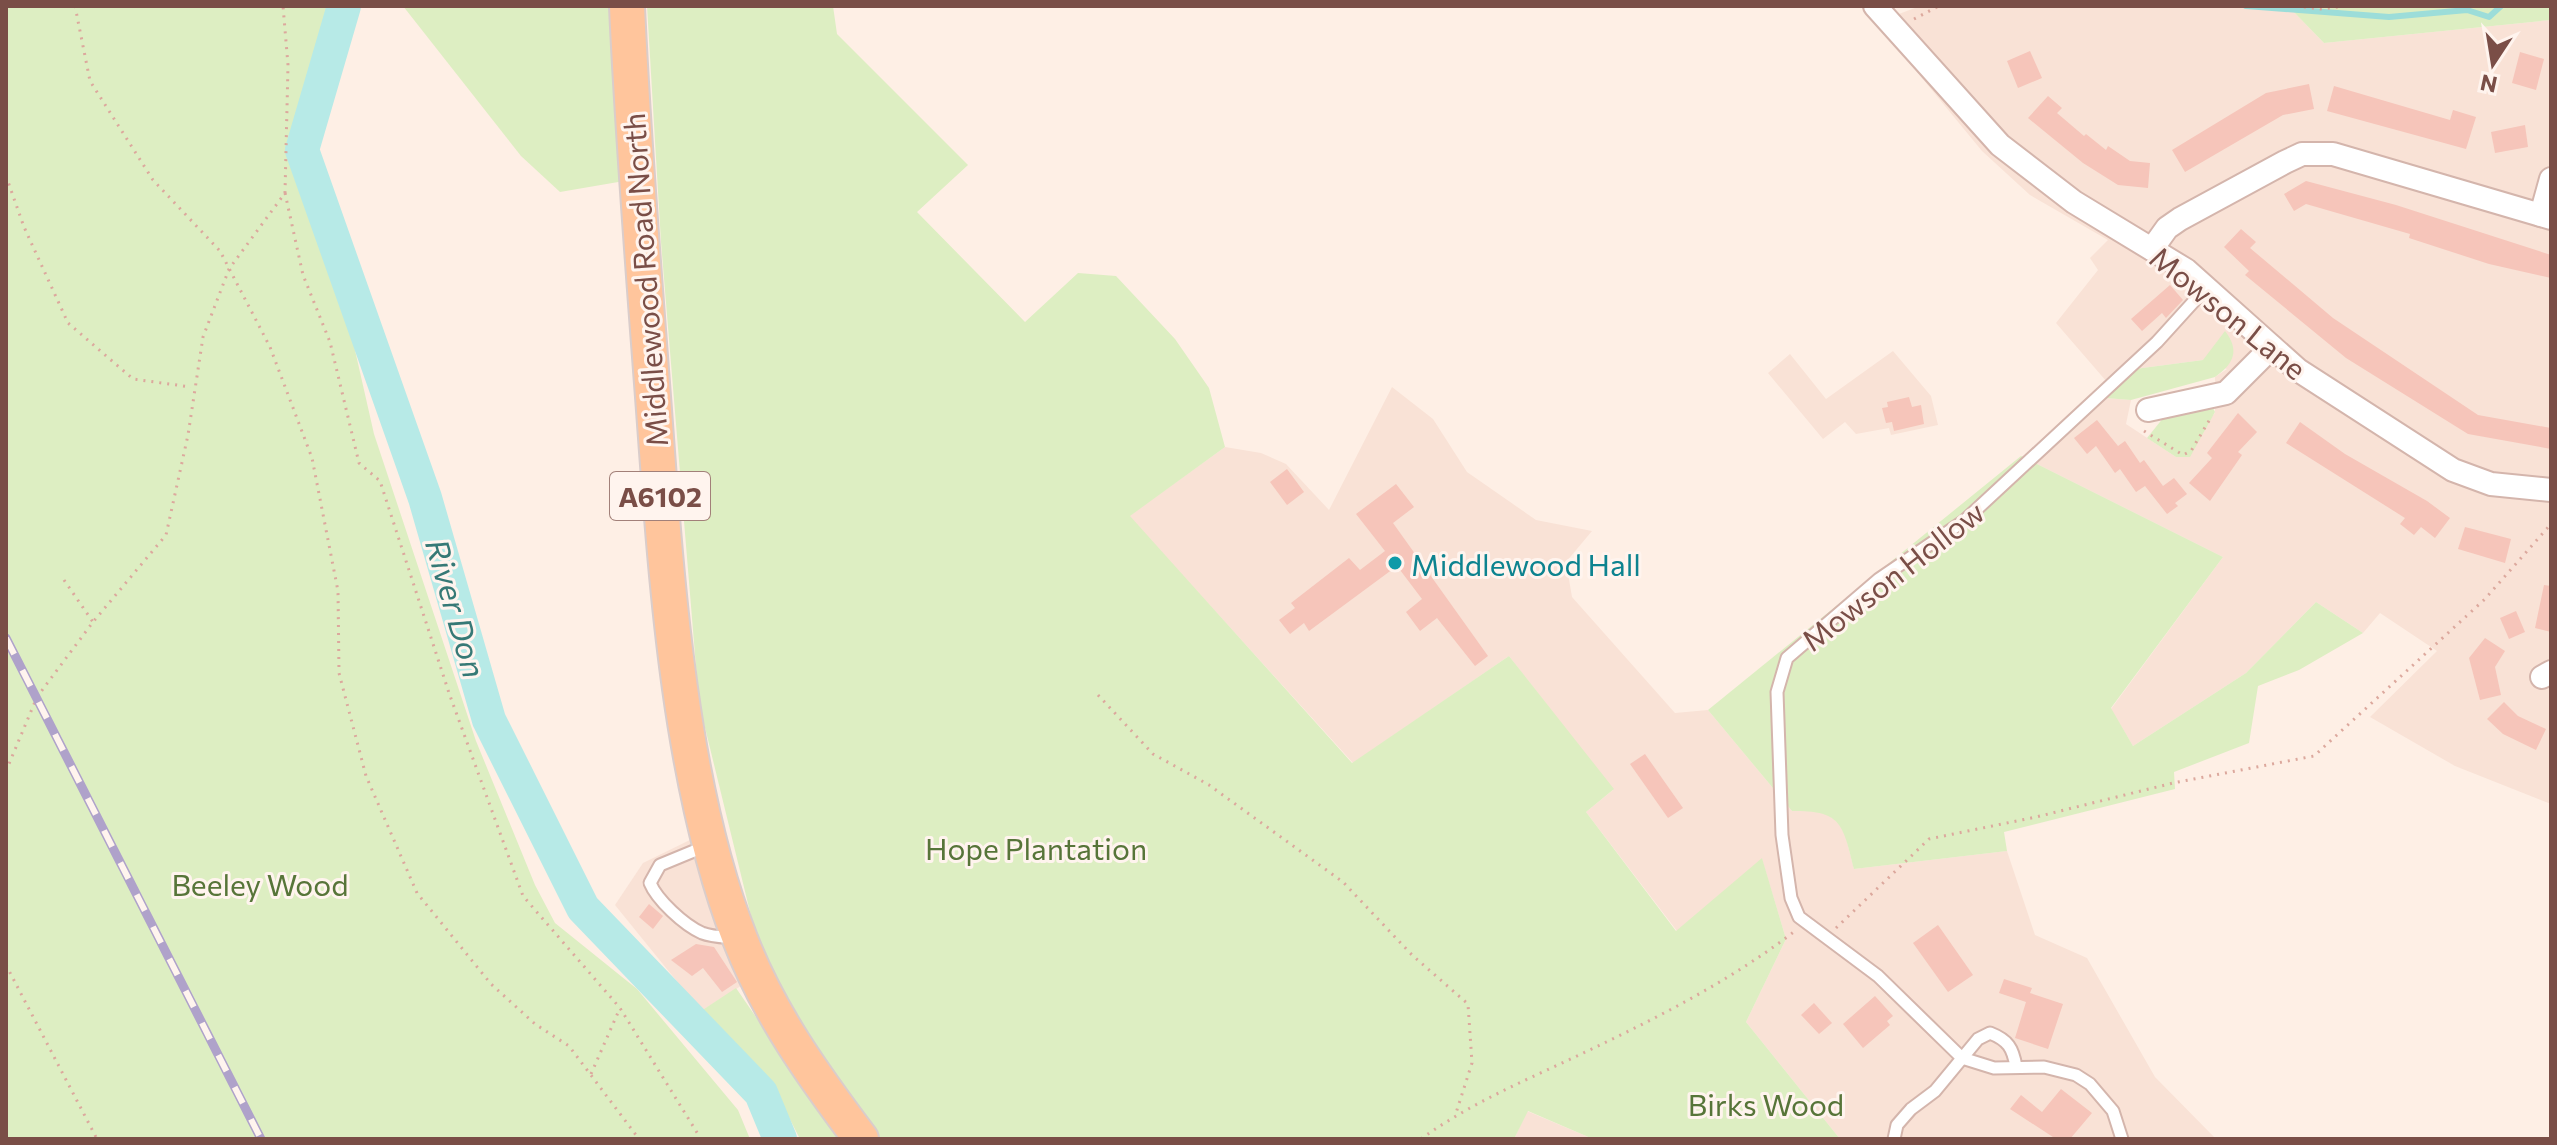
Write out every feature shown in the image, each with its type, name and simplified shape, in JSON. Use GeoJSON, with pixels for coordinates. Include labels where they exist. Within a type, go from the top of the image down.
{"type":"FeatureCollection","features":[{"type":"Feature","properties":{"kind":"main road","name":"Middlewood Road North"},"geometry":{"type":"LineString","coordinates":[[627,6],[661,510],[676,652],[696,778],[725,898],[755,975],[798,1055],[861,1139]]}},
{"type":"Feature","properties":{"kind":"street","name":"Mowson Lane"},"geometry":{"type":"LineString","coordinates":[[1875,6],[2000,145],[2074,202],[2152,249],[2207,287],[2298,370],[2453,470],[2491,484],[2551,490]]}},
{"type":"Feature","properties":{"kind":"street"},"geometry":{"type":"LineString","coordinates":[[2152,249],[2167,228],[2180,219],[2302,154],[2318,152],[2356,159],[2546,217],[2551,179]]}},
{"type":"Feature","properties":{"kind":"street"},"geometry":{"type":"LineString","coordinates":[[2148,410],[2215,396],[2234,387],[2272,347]]}},
{"type":"Feature","properties":{"kind":"lane","name":"Mowson Hollow"},"geometry":{"type":"LineString","coordinates":[[1805,923],[1791,898],[1782,835],[1777,692],[1787,658],[1879,579],[1964,521],[2137,362],[2207,287]]}},
{"type":"Feature","properties":{"kind":"lane"},"geometry":{"type":"LineString","coordinates":[[712,844],[660,865],[650,883],[654,893],[696,930],[706,935],[740,939]]}},
{"type":"Feature","properties":{"kind":"lane"},"geometry":{"type":"LineString","coordinates":[[1805,923],[1878,976],[1962,1058],[1994,1068],[2061,1070],[2090,1084],[2113,1111],[2122,1139]]}},
{"type":"Feature","properties":{"kind":"lane"},"geometry":{"type":"LineString","coordinates":[[1894,1139],[1897,1125],[1935,1091],[1978,1039],[1990,1033],[2005,1039],[2014,1051],[2016,1067]]}},
{"type":"Feature","properties":{"kind":"path"},"geometry":{"type":"LineString","coordinates":[[75,6],[90,81],[153,180],[220,251],[270,347],[312,458],[338,591],[339,673],[366,776],[417,893],[491,984],[535,1024],[569,1046],[639,1139]]}},
{"type":"Feature","properties":{"kind":"path"},"geometry":{"type":"LineString","coordinates":[[283,6],[288,65],[285,193],[303,275],[330,342],[359,463],[380,481],[449,693],[523,896],[620,1008],[701,1139]]}},
{"type":"Feature","properties":{"kind":"path"},"geometry":{"type":"LineString","coordinates":[[1898,31],[1922,12],[1939,6]]}},
{"type":"Feature","properties":{"kind":"path"},"geometry":{"type":"LineString","coordinates":[[2296,6],[2320,9],[2348,6]]}},
{"type":"Feature","properties":{"kind":"path"},"geometry":{"type":"LineString","coordinates":[[6,176],[24,227],[68,323],[133,379],[193,387]]}},
{"type":"Feature","properties":{"kind":"path"},"geometry":{"type":"LineString","coordinates":[[6,771],[37,697],[93,622],[166,535],[188,435],[203,337],[229,269],[285,193]]}},
{"type":"Feature","properties":{"kind":"path"},"geometry":{"type":"LineString","coordinates":[[2148,410],[2136,412],[2133,423],[2183,455],[2191,451],[2213,414],[2215,396]]}},
{"type":"Feature","properties":{"kind":"path"},"geometry":{"type":"LineString","coordinates":[[1421,1139],[1456,1113],[1624,1034],[1755,962],[1805,923],[1836,928],[1929,839],[2036,817],[2173,783],[2314,756],[2485,599],[2551,524]]}},
{"type":"Feature","properties":{"kind":"path"},"geometry":{"type":"LineString","coordinates":[[64,580],[93,622]]}},
{"type":"Feature","properties":{"kind":"path"},"geometry":{"type":"LineString","coordinates":[[1098,695],[1153,754],[1209,785],[1343,882],[1412,955],[1468,1004],[1472,1063],[1456,1113]]}},
{"type":"Feature","properties":{"kind":"path"},"geometry":{"type":"LineString","coordinates":[[6,965],[97,1139]]}},
{"type":"Feature","properties":{"kind":"path"},"geometry":{"type":"LineString","coordinates":[[591,1074],[620,1008]]}},
{"type":"Feature","properties":{"kind":"shaded area"},"geometry":{"type":"Polygon","coordinates":[[[1920,6],[2288,6],[2324,43],[2551,20],[2551,804],[2455,766],[2370,717],[2437,651],[2380,613],[2363,633],[2316,602],[2246,673],[2133,746],[2111,709],[2223,557],[2033,462],[2105,398],[2131,400],[2126,424],[2176,457],[2215,413],[2215,377],[2227,369],[2203,360],[2135,369],[2107,382],[2056,323],[2098,270],[2090,258],[2108,240],[2030,195],[1982,151],[1903,55],[1899,14],[1920,6]]]}},
{"type":"Feature","properties":{"kind":"shaded area"},"geometry":{"type":"Polygon","coordinates":[[[1893,351],[1931,396],[1938,425],[1891,435],[1889,428],[1856,434],[1845,422],[1823,439],[1768,373],[1790,354],[1826,399],[1893,351]]]}},
{"type":"Feature","properties":{"kind":"shaded area"},"geometry":{"type":"Polygon","coordinates":[[[1392,387],[1433,419],[1467,472],[1536,520],[1592,531],[1566,562],[1572,597],[1675,713],[1708,710],[1792,811],[1823,811],[1843,826],[1854,869],[2007,851],[2035,935],[2087,958],[2155,1077],[2216,1139],[1840,1139],[1746,1022],[1786,939],[1762,859],[1677,931],[1586,812],[1613,790],[1509,656],[1353,763],[1129,516],[1225,447],[1261,453],[1286,464],[1329,510],[1392,387]]]}},
{"type":"Feature","properties":{"kind":"shaded area"},"geometry":{"type":"Polygon","coordinates":[[[694,838],[744,984],[701,1011],[615,905],[643,863],[694,838]]]}},
{"type":"Feature","properties":{"kind":"shaded area"},"geometry":{"type":"Polygon","coordinates":[[[1527,1111],[1593,1139],[1514,1139],[1527,1111]]]}},
{"type":"Feature","properties":{"kind":"green space","name":"Beeley Wood"},"geometry":{"type":"Polygon","coordinates":[[[6,6],[344,6],[310,83],[323,209],[374,434],[476,741],[535,885],[555,923],[637,989],[738,1110],[750,1139],[6,1139],[6,6]]]}},
{"type":"Feature","properties":{"kind":"green space"},"geometry":{"type":"Polygon","coordinates":[[[403,6],[616,6],[624,181],[560,192],[521,156],[403,6]]]}},
{"type":"Feature","properties":{"kind":"green space","name":"Hope Plantation"},"geometry":{"type":"Polygon","coordinates":[[[647,6],[833,6],[837,34],[968,165],[917,212],[1025,322],[1078,273],[1116,276],[1175,339],[1209,388],[1225,447],[1130,516],[1352,763],[1509,656],[1614,789],[1586,812],[1676,931],[1762,858],[1786,939],[1746,1022],[1840,1139],[1593,1139],[1528,1111],[1514,1139],[870,1139],[789,1026],[752,920],[699,703],[661,242],[647,6]]]}},
{"type":"Feature","properties":{"kind":"green space"},"geometry":{"type":"Polygon","coordinates":[[[2288,6],[2551,6],[2551,20],[2324,43],[2288,6]]]}},
{"type":"Feature","properties":{"kind":"green space"},"geometry":{"type":"Polygon","coordinates":[[[2225,331],[2232,344],[2233,356],[2227,367],[2215,377],[2131,400],[2105,398],[2107,382],[2135,369],[2203,360],[2225,331]]]}},
{"type":"Feature","properties":{"kind":"green space"},"geometry":{"type":"Polygon","coordinates":[[[2213,408],[2215,412],[2190,457],[2176,457],[2147,438],[2164,417],[2213,408]]]}},
{"type":"Feature","properties":{"kind":"green space"},"geometry":{"type":"Polygon","coordinates":[[[2021,456],[2223,557],[2111,708],[2133,746],[2246,673],[2316,602],[2363,633],[2299,670],[2258,686],[2249,743],[2174,772],[2175,789],[2004,832],[2007,851],[1854,869],[1847,841],[1838,823],[1821,813],[1792,811],[1708,710],[2021,456]]]}},
{"type":"Feature","properties":{"kind":"green space"},"geometry":{"type":"Polygon","coordinates":[[[736,988],[840,1139],[800,1139],[774,1088],[701,1011],[736,988]]]}},
{"type":"Feature","properties":{"kind":"building"},"geometry":{"type":"Polygon","coordinates":[[[2030,51],[2042,78],[2018,88],[2007,61],[2030,51]]]}},
{"type":"Feature","properties":{"kind":"building"},"geometry":{"type":"Polygon","coordinates":[[[2520,52],[2544,59],[2536,90],[2512,83],[2520,52]]]}},
{"type":"Feature","properties":{"kind":"building"},"geometry":{"type":"Polygon","coordinates":[[[2309,84],[2314,109],[2283,115],[2185,172],[2172,150],[2266,93],[2309,84]]]}},
{"type":"Feature","properties":{"kind":"building"},"geometry":{"type":"Polygon","coordinates":[[[2334,86],[2450,120],[2453,110],[2476,117],[2466,149],[2327,111],[2334,86]]]}},
{"type":"Feature","properties":{"kind":"building"},"geometry":{"type":"Polygon","coordinates":[[[2048,96],[2062,108],[2057,113],[2084,136],[2086,134],[2106,150],[2108,146],[2130,161],[2150,163],[2148,188],[2118,185],[2083,163],[2028,118],[2048,96]]]}},
{"type":"Feature","properties":{"kind":"building"},"geometry":{"type":"Polygon","coordinates":[[[2525,125],[2528,147],[2495,153],[2491,132],[2525,125]]]}},
{"type":"Feature","properties":{"kind":"building"},"geometry":{"type":"Polygon","coordinates":[[[2306,181],[2396,205],[2551,255],[2551,278],[2489,264],[2409,238],[2410,234],[2306,204],[2294,211],[2284,194],[2306,181]]]}},
{"type":"Feature","properties":{"kind":"building"},"geometry":{"type":"Polygon","coordinates":[[[2241,229],[2256,242],[2250,248],[2333,318],[2478,415],[2551,428],[2551,449],[2468,434],[2346,358],[2245,275],[2249,271],[2224,247],[2241,229]]]}},
{"type":"Feature","properties":{"kind":"building"},"geometry":{"type":"Polygon","coordinates":[[[2170,285],[2183,300],[2166,318],[2162,313],[2142,331],[2131,319],[2170,285]]]}},
{"type":"Feature","properties":{"kind":"building"},"geometry":{"type":"Polygon","coordinates":[[[1909,397],[1912,407],[1921,405],[1924,424],[1894,431],[1892,422],[1886,423],[1882,408],[1888,407],[1887,402],[1909,397]]]}},
{"type":"Feature","properties":{"kind":"building"},"geometry":{"type":"Polygon","coordinates":[[[2238,413],[2257,432],[2238,452],[2242,455],[2210,501],[2189,483],[2212,458],[2207,453],[2238,413]]]}},
{"type":"Feature","properties":{"kind":"building"},"geometry":{"type":"Polygon","coordinates":[[[2097,420],[2118,446],[2125,441],[2140,463],[2144,460],[2163,486],[2174,478],[2187,494],[2175,503],[2178,506],[2167,514],[2145,486],[2136,492],[2120,469],[2115,473],[2096,446],[2087,454],[2074,438],[2097,420]]]}},
{"type":"Feature","properties":{"kind":"building"},"geometry":{"type":"Polygon","coordinates":[[[2300,422],[2345,454],[2427,501],[2450,518],[2435,538],[2421,527],[2414,535],[2400,524],[2405,518],[2286,443],[2300,422]]]}},
{"type":"Feature","properties":{"kind":"building"},"geometry":{"type":"Polygon","coordinates":[[[1287,469],[1304,492],[1287,505],[1270,482],[1287,469]]]}},
{"type":"Feature","properties":{"kind":"building"},"geometry":{"type":"Polygon","coordinates":[[[1396,484],[1414,507],[1393,523],[1488,656],[1475,666],[1437,618],[1420,631],[1406,612],[1422,599],[1397,566],[1309,631],[1304,623],[1290,634],[1279,620],[1295,608],[1291,603],[1349,558],[1360,570],[1385,551],[1356,514],[1396,484]]]}},
{"type":"Feature","properties":{"kind":"building"},"geometry":{"type":"Polygon","coordinates":[[[2465,527],[2511,539],[2505,563],[2458,549],[2465,527]]]}},
{"type":"Feature","properties":{"kind":"building"},"geometry":{"type":"Polygon","coordinates":[[[2544,585],[2551,586],[2551,632],[2535,628],[2544,585]]]}},
{"type":"Feature","properties":{"kind":"building"},"geometry":{"type":"Polygon","coordinates":[[[2516,611],[2525,632],[2509,639],[2500,618],[2516,611]]]}},
{"type":"Feature","properties":{"kind":"building"},"geometry":{"type":"Polygon","coordinates":[[[2485,638],[2505,651],[2495,667],[2501,695],[2480,700],[2469,658],[2485,638]]]}},
{"type":"Feature","properties":{"kind":"building"},"geometry":{"type":"Polygon","coordinates":[[[2504,702],[2518,716],[2546,729],[2536,750],[2503,734],[2487,719],[2504,702]]]}},
{"type":"Feature","properties":{"kind":"building"},"geometry":{"type":"Polygon","coordinates":[[[1645,754],[1683,808],[1668,818],[1630,764],[1645,754]]]}},
{"type":"Feature","properties":{"kind":"building"},"geometry":{"type":"Polygon","coordinates":[[[649,904],[663,916],[653,929],[639,917],[649,904]]]}},
{"type":"Feature","properties":{"kind":"building"},"geometry":{"type":"Polygon","coordinates":[[[1938,925],[1973,975],[1948,992],[1913,943],[1938,925]]]}},
{"type":"Feature","properties":{"kind":"building"},"geometry":{"type":"Polygon","coordinates":[[[696,944],[714,947],[737,982],[722,992],[703,968],[692,976],[671,960],[696,944]]]}},
{"type":"Feature","properties":{"kind":"building"},"geometry":{"type":"Polygon","coordinates":[[[2004,979],[2032,988],[2030,993],[2063,1004],[2048,1049],[2015,1038],[2026,1002],[1999,993],[2004,979]]]}},
{"type":"Feature","properties":{"kind":"building"},"geometry":{"type":"Polygon","coordinates":[[[1875,996],[1893,1016],[1887,1021],[1890,1025],[1863,1048],[1843,1024],[1875,996]]]}},
{"type":"Feature","properties":{"kind":"building"},"geometry":{"type":"Polygon","coordinates":[[[1814,1003],[1832,1023],[1819,1034],[1801,1015],[1814,1003]]]}},
{"type":"Feature","properties":{"kind":"building"},"geometry":{"type":"Polygon","coordinates":[[[2061,1089],[2092,1113],[2070,1139],[2056,1139],[2010,1109],[2021,1095],[2042,1112],[2061,1089]]]}},
{"type":"Feature","properties":{"kind":"waterway","name":"River Don"},"geometry":{"type":"LineString","coordinates":[[344,6],[302,150],[425,498],[489,720],[583,908],[761,1093],[780,1139]]}},
{"type":"Feature","properties":{"kind":"waterway"},"geometry":{"type":"LineString","coordinates":[[2246,6],[2389,17],[2467,10],[2489,17],[2501,6]]}},
{"type":"Feature","properties":{"kind":"railway"},"geometry":{"type":"LineString","coordinates":[[6,638],[261,1139]]}},
{"type":"Feature","properties":{"kind":"place","name":"Middlewood Hall"},"geometry":{"type":"Point","coordinates":[1395,563]}},
{"type":"Feature","properties":{"kind":"park label","name":"Birks Wood"},"geometry":{"type":"Point","coordinates":[1766,1103]}}]}
